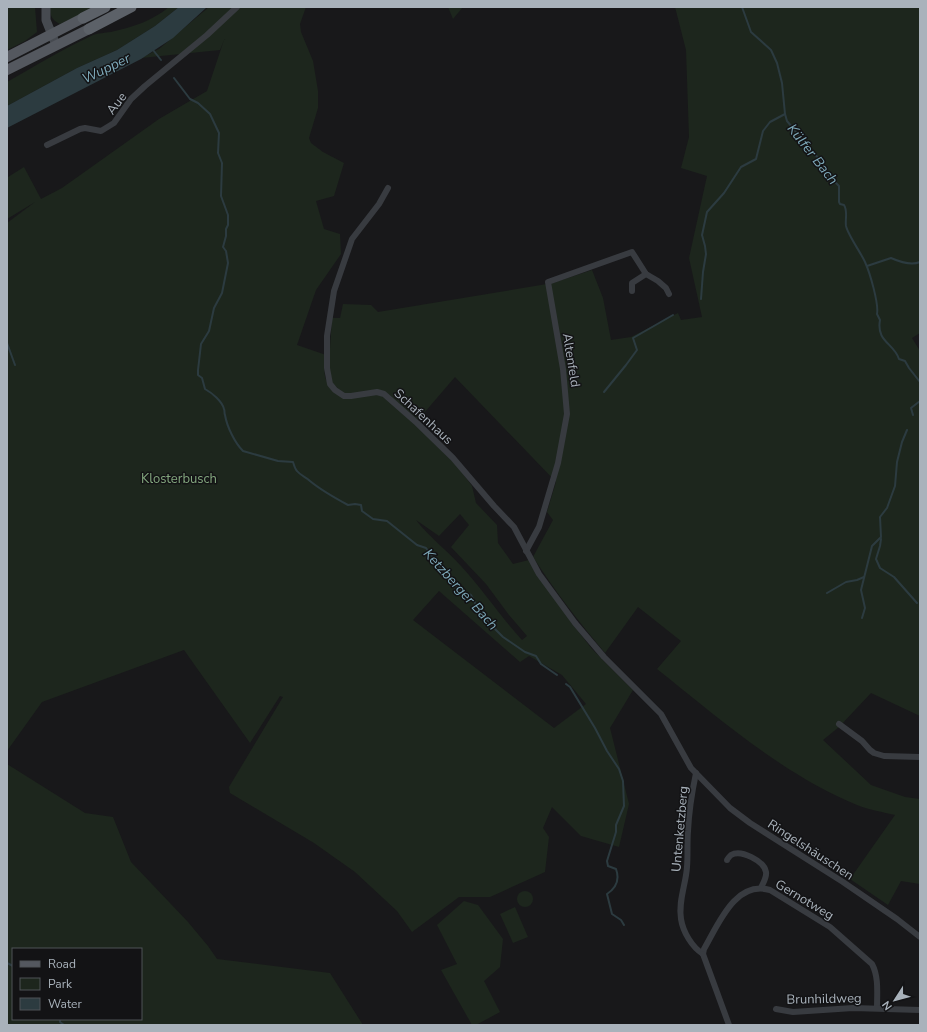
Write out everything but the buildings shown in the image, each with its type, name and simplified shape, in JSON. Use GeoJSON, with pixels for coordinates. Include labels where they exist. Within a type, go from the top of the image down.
{"type":"FeatureCollection","features":[{"type":"Feature","properties":{"kind":"highway"},"geometry":{"type":"LineString","coordinates":[[83,18],[105,7]]}},
{"type":"Feature","properties":{"kind":"highway"},"geometry":{"type":"LineString","coordinates":[[89,29],[131,7]]}},
{"type":"Feature","properties":{"kind":"main road"},"geometry":{"type":"LineString","coordinates":[[46,7],[46,20],[56,45]]}},
{"type":"Feature","properties":{"kind":"main road"},"geometry":{"type":"LineString","coordinates":[[7,57],[83,18]]}},
{"type":"Feature","properties":{"kind":"main road"},"geometry":{"type":"LineString","coordinates":[[7,70],[89,29]]}},
{"type":"Feature","properties":{"kind":"street","name":"Aue"},"geometry":{"type":"LineString","coordinates":[[47,145],[82,129],[101,131],[117,121],[131,99],[162,70],[191,48],[237,7]]}},
{"type":"Feature","properties":{"kind":"street","name":"Schafenhaus"},"geometry":{"type":"LineString","coordinates":[[388,188],[379,204],[352,239],[334,291],[327,336],[327,368],[330,384],[335,390],[344,396],[377,392],[387,396],[417,423],[459,464],[494,506],[514,527],[539,574]]}},
{"type":"Feature","properties":{"kind":"street","name":"Altenfeld"},"geometry":{"type":"LineString","coordinates":[[526,551],[539,528],[558,463],[567,414],[563,369],[548,282],[632,252],[646,274],[658,281],[666,288],[669,294]]}},
{"type":"Feature","properties":{"kind":"street"},"geometry":{"type":"LineString","coordinates":[[632,291],[632,283],[646,274]]}},
{"type":"Feature","properties":{"kind":"street","name":"Untenketzberg"},"geometry":{"type":"LineString","coordinates":[[539,574],[586,636],[664,718],[684,752],[688,763],[696,773],[692,790],[688,831],[687,868],[681,901],[681,918],[684,928],[694,946],[703,954]]}},
{"type":"Feature","properties":{"kind":"street"},"geometry":{"type":"LineString","coordinates":[[839,724],[862,741],[874,753],[884,756],[920,757]]}},
{"type":"Feature","properties":{"kind":"street","name":"Ringelshäuschen"},"geometry":{"type":"LineString","coordinates":[[696,773],[730,808],[750,823],[843,882],[897,919],[920,937]]}},
{"type":"Feature","properties":{"kind":"street"},"geometry":{"type":"LineString","coordinates":[[727,860],[731,855],[742,854],[749,856],[761,864],[766,871],[766,876],[761,888]]}},
{"type":"Feature","properties":{"kind":"street","name":"Gernotweg"},"geometry":{"type":"LineString","coordinates":[[703,954],[704,949],[734,901],[752,888],[761,888],[777,894],[824,923],[872,964],[877,980],[877,1008]]}},
{"type":"Feature","properties":{"kind":"street"},"geometry":{"type":"LineString","coordinates":[[703,954],[729,1025]]}},
{"type":"Feature","properties":{"kind":"street","name":"Brunhildweg"},"geometry":{"type":"LineString","coordinates":[[776,1009],[793,1012],[853,1008],[920,1010]]}},
{"type":"Feature","properties":{"kind":"green space"},"geometry":{"type":"Polygon","coordinates":[[[7,7],[35,7],[37,32],[25,41],[7,50],[7,7]]]}},
{"type":"Feature","properties":{"kind":"green space"},"geometry":{"type":"Polygon","coordinates":[[[50,7],[98,7],[60,24],[52,17],[50,7]]]}},
{"type":"Feature","properties":{"kind":"green space"},"geometry":{"type":"Polygon","coordinates":[[[169,7],[179,7],[155,26],[117,50],[77,68],[7,106],[7,82],[93,35],[135,26],[149,20],[169,7]]]}},
{"type":"Feature","properties":{"kind":"green space","name":"Klosterbusch"},"geometry":{"type":"Polygon","coordinates":[[[209,7],[306,7],[300,24],[301,32],[313,61],[318,91],[318,108],[309,138],[311,143],[323,152],[344,163],[334,196],[316,201],[324,229],[340,234],[341,254],[316,290],[297,345],[326,355],[326,379],[328,383],[343,397],[377,394],[386,398],[457,466],[472,486],[476,503],[497,525],[498,543],[513,564],[529,560],[571,622],[592,649],[633,690],[610,728],[629,804],[619,847],[581,836],[552,807],[543,828],[549,837],[545,872],[490,897],[459,897],[412,932],[397,911],[355,872],[314,843],[230,793],[229,787],[283,697],[280,696],[250,743],[184,650],[42,702],[7,751],[7,223],[35,202],[7,219],[7,176],[8,177],[24,167],[41,199],[62,188],[159,119],[207,91],[224,40],[220,50],[141,58],[159,49],[209,7]],[[460,514],[439,536],[416,520],[456,560],[522,640],[527,636],[486,584],[451,547],[469,525],[460,514]],[[439,591],[413,620],[554,728],[586,704],[562,675],[529,656],[520,662],[439,591]]]}},
{"type":"Feature","properties":{"kind":"green space"},"geometry":{"type":"Polygon","coordinates":[[[448,7],[463,7],[453,19],[448,7]]]}},
{"type":"Feature","properties":{"kind":"green space"},"geometry":{"type":"Polygon","coordinates":[[[675,7],[920,7],[920,333],[912,338],[920,351],[920,716],[871,693],[839,727],[823,740],[871,785],[905,797],[920,799],[920,884],[901,881],[888,905],[850,879],[895,815],[871,810],[857,805],[803,778],[752,744],[657,669],[681,641],[638,607],[605,653],[550,582],[533,557],[553,520],[547,512],[556,482],[455,377],[418,420],[386,393],[344,394],[332,383],[329,363],[332,318],[340,318],[343,304],[371,305],[378,312],[553,283],[592,270],[603,298],[611,340],[631,337],[678,313],[681,320],[702,317],[689,258],[707,176],[681,168],[689,137],[686,50],[675,7]]]}},
{"type":"Feature","properties":{"kind":"green space"},"geometry":{"type":"Polygon","coordinates":[[[7,764],[85,813],[113,817],[131,862],[188,922],[217,959],[330,973],[363,1025],[7,1025],[7,764]]]}},
{"type":"Feature","properties":{"kind":"green space"},"geometry":{"type":"Polygon","coordinates":[[[525,891],[532,896],[533,899],[528,906],[525,907],[518,902],[517,899],[522,892],[525,891]]]}},
{"type":"Feature","properties":{"kind":"green space"},"geometry":{"type":"Polygon","coordinates":[[[464,901],[478,905],[503,939],[500,967],[484,981],[500,1012],[476,1025],[472,1025],[441,970],[457,964],[437,925],[464,901]]]}},
{"type":"Feature","properties":{"kind":"green space"},"geometry":{"type":"Polygon","coordinates":[[[515,907],[528,937],[513,943],[500,914],[515,907]]]}},
{"type":"Feature","properties":{"kind":"water","name":"Wupper"},"geometry":{"type":"Polygon","coordinates":[[[179,7],[207,7],[173,38],[141,59],[7,128],[7,106],[77,68],[117,50],[155,26],[179,7]]]}},
{"type":"Feature","properties":{"kind":"waterway"},"geometry":{"type":"LineString","coordinates":[[701,299],[706,254],[702,235],[707,212],[724,193],[741,167],[756,159],[763,131],[770,122],[785,114],[782,83],[777,63],[771,50],[751,32],[742,7]]}},
{"type":"Feature","properties":{"kind":"waterway","name":"Ketzberger Bach"},"geometry":{"type":"LineString","coordinates":[[153,50],[161,60]]}},
{"type":"Feature","properties":{"kind":"waterway","name":"Ketzberger Bach"},"geometry":{"type":"LineString","coordinates":[[174,78],[190,99],[198,103],[210,114],[219,133],[218,153],[222,163],[221,196],[228,215],[228,225],[223,247],[226,251],[228,263],[222,293],[214,308],[209,331],[201,344],[198,375],[202,378],[205,389],[211,393],[223,406],[228,425],[237,444],[243,451],[278,461],[293,462],[299,473],[324,491],[348,505],[361,505],[362,511],[373,519],[387,521],[417,545],[426,548],[448,578],[459,588],[471,595],[477,607],[489,623],[503,637],[525,652],[536,656],[541,664],[557,675]]}},
{"type":"Feature","properties":{"kind":"waterway","name":"Külfer Bach"},"geometry":{"type":"LineString","coordinates":[[785,114],[787,121],[826,167],[829,176],[839,186],[839,202],[845,207],[847,230],[865,262],[872,281],[877,303],[877,314],[880,320],[879,327],[883,338],[897,354],[899,359],[905,361],[920,382]]}},
{"type":"Feature","properties":{"kind":"waterway"},"geometry":{"type":"LineString","coordinates":[[867,266],[891,258],[909,264],[920,262]]}},
{"type":"Feature","properties":{"kind":"waterway"},"geometry":{"type":"LineString","coordinates":[[604,392],[637,350],[633,338],[673,315]]}},
{"type":"Feature","properties":{"kind":"waterway"},"geometry":{"type":"LineString","coordinates":[[7,343],[15,365]]}},
{"type":"Feature","properties":{"kind":"waterway"},"geometry":{"type":"LineString","coordinates":[[913,415],[911,408],[920,401]]}},
{"type":"Feature","properties":{"kind":"waterway"},"geometry":{"type":"LineString","coordinates":[[862,618],[865,608],[861,590],[872,546],[881,537],[880,517],[887,508],[895,486],[897,462],[907,430]]}},
{"type":"Feature","properties":{"kind":"waterway"},"geometry":{"type":"LineString","coordinates":[[881,539],[876,559],[880,568],[894,577],[917,603]]}},
{"type":"Feature","properties":{"kind":"waterway"},"geometry":{"type":"LineString","coordinates":[[827,593],[846,582],[864,577]]}},
{"type":"Feature","properties":{"kind":"waterway","name":"Ketzberger Bach"},"geometry":{"type":"LineString","coordinates":[[566,684],[570,687],[595,728],[607,751],[619,769],[623,781],[624,806],[616,825],[616,832],[607,861],[608,866],[616,869],[618,877],[615,886],[607,894],[612,914],[621,920],[624,925]]}},
{"type":"Feature","properties":{"kind":"waterway"},"geometry":{"type":"LineString","coordinates":[[7,963],[12,966]]}},
{"type":"Feature","properties":{"kind":"waterway"},"geometry":{"type":"LineString","coordinates":[[60,1020],[60,1022],[64,1025]]}}]}
